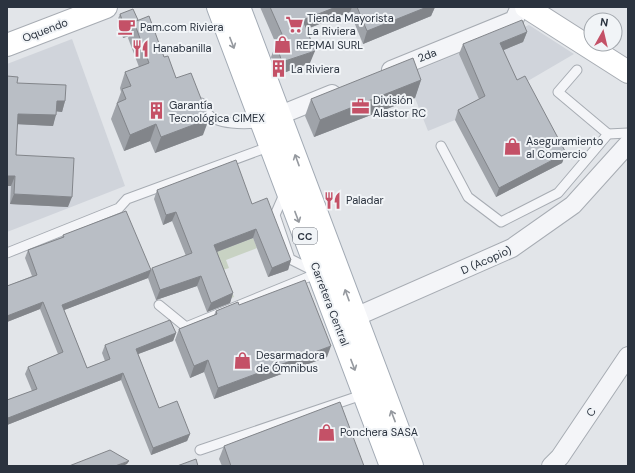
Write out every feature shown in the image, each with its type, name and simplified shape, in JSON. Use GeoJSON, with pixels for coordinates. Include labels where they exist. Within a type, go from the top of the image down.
{"type":"FeatureCollection","features":[{"type":"Feature","properties":{"kind":"main road","name":"Oquendo"},"geometry":{"type":"LineString","coordinates":[[7,45],[106,7]]}},
{"type":"Feature","properties":{"kind":"main road","name":"Carretera Central"},"geometry":{"type":"LineString","coordinates":[[218,7],[271,119]]}},
{"type":"Feature","properties":{"kind":"main road","name":"Carretera Central"},"geometry":{"type":"LineString","coordinates":[[239,7],[271,119],[346,321],[373,391],[412,466]]}},
{"type":"Feature","properties":{"kind":"main road"},"geometry":{"type":"LineString","coordinates":[[526,7],[628,72]]}},
{"type":"Feature","properties":{"kind":"main road","name":"Carretera Central"},"geometry":{"type":"LineString","coordinates":[[280,143],[286,188],[318,273],[346,321]]}},
{"type":"Feature","properties":{"kind":"main road","name":"Carretera Central"},"geometry":{"type":"LineString","coordinates":[[373,391],[391,466]]}},
{"type":"Feature","properties":{"kind":"street","name":"2da"},"geometry":{"type":"LineString","coordinates":[[375,77],[514,20],[520,7]]}},
{"type":"Feature","properties":{"kind":"street"},"geometry":{"type":"LineString","coordinates":[[271,119],[346,89]]}},
{"type":"Feature","properties":{"kind":"street","name":"D (Acopio)"},"geometry":{"type":"LineString","coordinates":[[346,321],[512,248],[573,205],[628,144]]}},
{"type":"Feature","properties":{"kind":"street","name":"C"},"geometry":{"type":"LineString","coordinates":[[561,463],[623,375],[628,356]]}},
{"type":"Feature","properties":{"kind":"lane"},"geometry":{"type":"LineString","coordinates":[[577,70],[558,92],[608,134],[628,134]]}},
{"type":"Feature","properties":{"kind":"lane"},"geometry":{"type":"LineString","coordinates":[[200,100],[206,112],[212,118],[220,121],[244,124],[271,119]]}},
{"type":"Feature","properties":{"kind":"lane"},"geometry":{"type":"LineString","coordinates":[[441,146],[468,197],[501,222],[558,193],[608,134]]}},
{"type":"Feature","properties":{"kind":"lane"},"geometry":{"type":"LineString","coordinates":[[7,252],[119,208],[127,199],[280,143]]}},
{"type":"Feature","properties":{"kind":"lane"},"geometry":{"type":"LineString","coordinates":[[159,305],[186,327],[318,273]]}},
{"type":"Feature","properties":{"kind":"lane"},"geometry":{"type":"LineString","coordinates":[[200,450],[373,391]]}},
{"type":"Feature","properties":{"kind":"shaded area"},"geometry":{"type":"Polygon","coordinates":[[[529,25],[574,54],[521,85],[455,120],[428,131],[406,75],[529,25]]]}},
{"type":"Feature","properties":{"kind":"shaded area"},"geometry":{"type":"Polygon","coordinates":[[[72,39],[125,186],[7,232],[7,64],[72,39]]]}},
{"type":"Feature","properties":{"kind":"green space"},"geometry":{"type":"Polygon","coordinates":[[[253,238],[257,248],[226,260],[229,268],[223,270],[234,297],[228,299],[211,254],[253,238]]]}},
{"type":"Feature","properties":{"kind":"building"},"geometry":{"type":"Polygon","coordinates":[[[270,7],[336,7],[303,20],[315,51],[282,62],[276,44],[285,41],[270,7]]]}},
{"type":"Feature","properties":{"kind":"building"},"geometry":{"type":"Polygon","coordinates":[[[357,7],[427,7],[367,31],[357,7]]]}},
{"type":"Feature","properties":{"kind":"building"},"geometry":{"type":"Polygon","coordinates":[[[133,9],[138,20],[134,22],[131,29],[126,31],[120,14],[133,9]]]}},
{"type":"Feature","properties":{"kind":"building"},"geometry":{"type":"Polygon","coordinates":[[[149,16],[164,57],[168,56],[176,78],[191,73],[209,119],[161,137],[156,124],[130,135],[117,103],[126,99],[122,89],[131,86],[125,72],[149,63],[134,22],[149,16]]]}},
{"type":"Feature","properties":{"kind":"building"},"geometry":{"type":"Polygon","coordinates":[[[522,20],[527,32],[500,43],[517,80],[525,76],[566,153],[499,188],[458,110],[485,96],[463,44],[522,20]]]}},
{"type":"Feature","properties":{"kind":"building"},"geometry":{"type":"Polygon","coordinates":[[[413,58],[421,80],[320,120],[311,99],[413,58]]]}},
{"type":"Feature","properties":{"kind":"building"},"geometry":{"type":"Polygon","coordinates":[[[7,76],[18,77],[17,83],[66,85],[65,101],[57,101],[56,115],[18,114],[16,155],[74,158],[72,197],[14,194],[15,176],[7,176],[7,76]]]}},
{"type":"Feature","properties":{"kind":"building"},"geometry":{"type":"Polygon","coordinates":[[[236,160],[252,204],[267,198],[291,260],[272,268],[256,229],[214,245],[233,293],[211,303],[201,276],[160,290],[152,268],[192,253],[176,212],[166,215],[157,190],[236,160]]]}},
{"type":"Feature","properties":{"kind":"building"},"geometry":{"type":"Polygon","coordinates":[[[126,211],[151,270],[62,305],[87,368],[110,359],[105,345],[170,320],[176,333],[136,349],[159,408],[177,401],[190,434],[153,448],[123,373],[8,418],[7,415],[7,400],[37,389],[28,367],[63,352],[43,302],[7,316],[7,286],[37,275],[28,250],[64,237],[63,235],[126,211]]]}},
{"type":"Feature","properties":{"kind":"building"},"geometry":{"type":"Polygon","coordinates":[[[305,280],[331,346],[218,388],[208,360],[194,366],[179,329],[217,314],[216,311],[238,302],[239,305],[305,280]]]}},
{"type":"Feature","properties":{"kind":"building"},"geometry":{"type":"Polygon","coordinates":[[[340,402],[364,466],[231,466],[224,446],[340,402]]]}},
{"type":"Feature","properties":{"kind":"building"},"geometry":{"type":"Polygon","coordinates":[[[110,450],[129,461],[115,466],[69,466],[110,450]]]}},
{"type":"Feature","properties":{"kind":"building"},"geometry":{"type":"Polygon","coordinates":[[[196,459],[198,466],[177,466],[196,459]]]}},
{"type":"Feature","properties":{"kind":"place","name":"Tienda Mayorista La Riviera"},"geometry":{"type":"Point","coordinates":[294,24]}},
{"type":"Feature","properties":{"kind":"place","name":"Pam.com Riviera"},"geometry":{"type":"Point","coordinates":[127,27]}},
{"type":"Feature","properties":{"kind":"place","name":"REPMAI SURL"},"geometry":{"type":"Point","coordinates":[283,45]}},
{"type":"Feature","properties":{"kind":"place","name":"Hanabanilla"},"geometry":{"type":"Point","coordinates":[140,48]}},
{"type":"Feature","properties":{"kind":"place","name":"La Riviera"},"geometry":{"type":"Point","coordinates":[278,69]}},
{"type":"Feature","properties":{"kind":"place","name":"División Alastor RC"},"geometry":{"type":"Point","coordinates":[360,106]}},
{"type":"Feature","properties":{"kind":"place","name":"Garantía Tecnológica CIMEX"},"geometry":{"type":"Point","coordinates":[156,111]}},
{"type":"Feature","properties":{"kind":"place","name":"Aseguramiento al Comercio"},"geometry":{"type":"Point","coordinates":[513,147]}},
{"type":"Feature","properties":{"kind":"place","name":"Paladar"},"geometry":{"type":"Point","coordinates":[333,200]}},
{"type":"Feature","properties":{"kind":"place","name":"Desarmadora de Ómnibus"},"geometry":{"type":"Point","coordinates":[243,361]}},
{"type":"Feature","properties":{"kind":"place","name":"Ponchera SASA"},"geometry":{"type":"Point","coordinates":[327,432]}}]}
